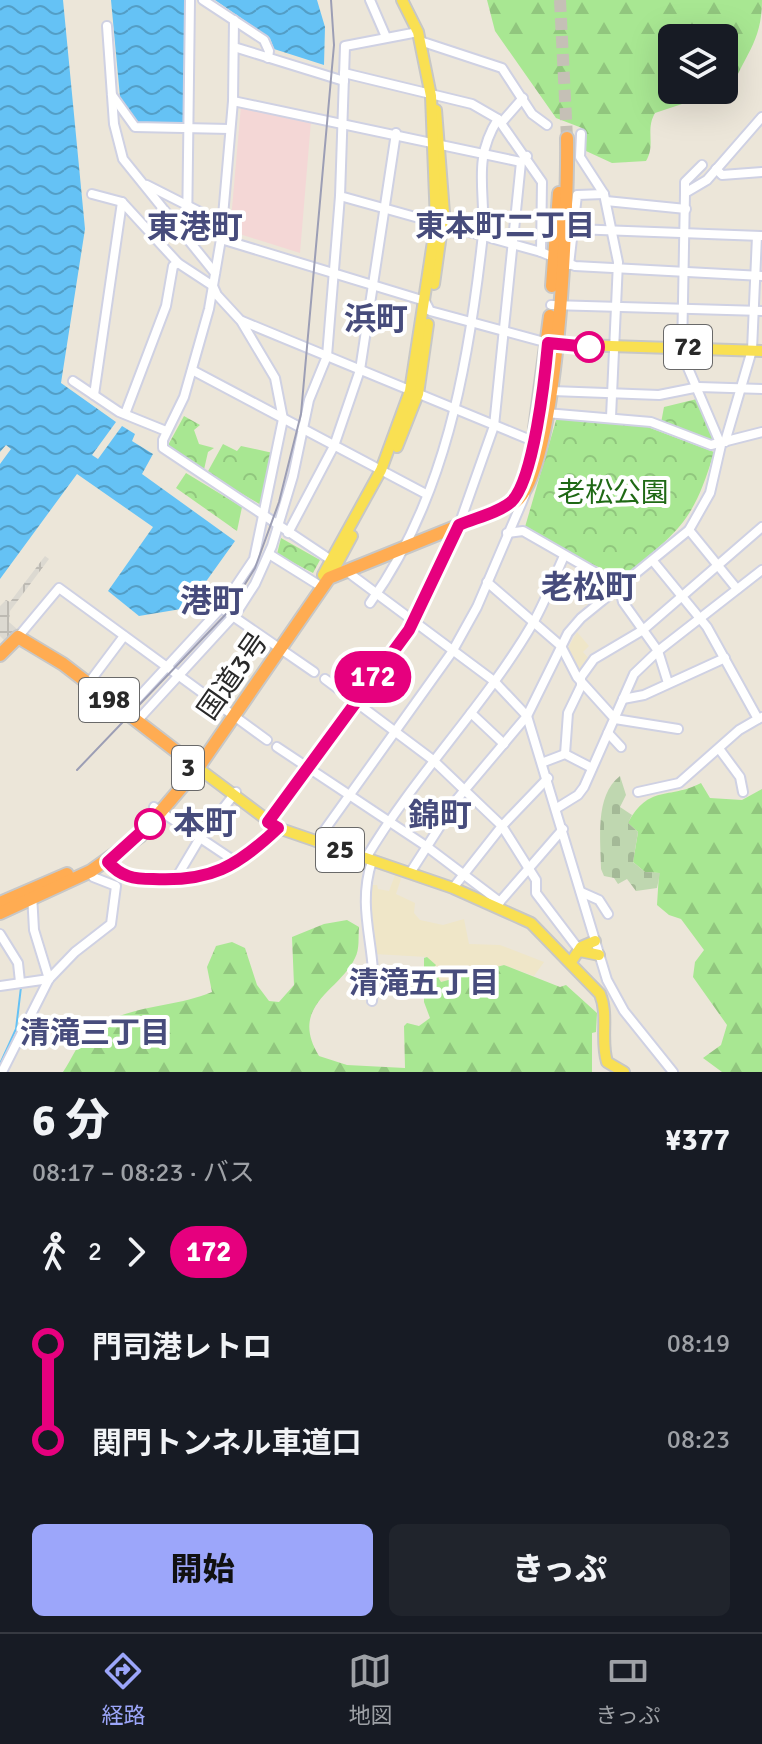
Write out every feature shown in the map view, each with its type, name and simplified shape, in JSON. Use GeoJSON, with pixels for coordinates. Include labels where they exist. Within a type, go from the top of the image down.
{"type":"FeatureCollection","features":[{"type":"Feature","properties":{"kind":"highway"},"geometry":{"type":"LineString","coordinates":[[331,572],[459,525],[500,508],[521,495],[542,411],[552,344],[562,262],[567,138],[562,262]]}},
{"type":"Feature","properties":{"kind":"highway"},"geometry":{"type":"LineString","coordinates":[[521,495],[533,441],[552,391],[552,344]]}},
{"type":"Feature","properties":{"kind":"highway","name":"国道3号"},"geometry":{"type":"LineString","coordinates":[[0,913],[31,893],[99,860],[158,809],[195,766],[331,572]]}},
{"type":"Feature","properties":{"kind":"highway"},"geometry":{"type":"LineString","coordinates":[[0,655],[18,637]]}},
{"type":"Feature","properties":{"kind":"highway","name":"198"},"geometry":{"type":"LineString","coordinates":[[18,637],[88,684],[195,766]]}},
{"type":"Feature","properties":{"kind":"highway","name":"国道3号"},"geometry":{"type":"LineString","coordinates":[[0,903],[108,862],[140,836],[158,809]]}},
{"type":"Feature","properties":{"kind":"main road"},"geometry":{"type":"LineString","coordinates":[[331,572],[384,472],[414,392],[440,223],[431,96],[419,37],[403,0]]}},
{"type":"Feature","properties":{"kind":"main road","name":"72"},"geometry":{"type":"LineString","coordinates":[[552,344],[614,347],[620,351],[757,354]]}},
{"type":"Feature","properties":{"kind":"main road","name":"25"},"geometry":{"type":"LineString","coordinates":[[195,766],[273,825],[498,904],[531,923],[592,984],[605,1006],[604,1067],[624,1072]]}},
{"type":"Feature","properties":{"kind":"main road"},"geometry":{"type":"LineString","coordinates":[[571,962],[595,941]]}},
{"type":"Feature","properties":{"kind":"main road"},"geometry":{"type":"LineString","coordinates":[[580,951],[599,955]]}},
{"type":"Feature","properties":{"kind":"street"},"geometry":{"type":"LineString","coordinates":[[187,234],[190,0]]}},
{"type":"Feature","properties":{"kind":"street"},"geometry":{"type":"LineString","coordinates":[[203,0],[264,40],[269,51],[268,58]]}},
{"type":"Feature","properties":{"kind":"street"},"geometry":{"type":"LineString","coordinates":[[370,0],[386,37]]}},
{"type":"Feature","properties":{"kind":"street"},"geometry":{"type":"LineString","coordinates":[[234,20],[233,101],[221,239],[192,370],[184,397],[163,440],[166,453],[265,516],[331,572],[414,623],[494,681],[527,716],[544,762],[599,955],[614,996],[673,1072]]}},
{"type":"Feature","properties":{"kind":"street"},"geometry":{"type":"LineString","coordinates":[[107,26],[116,143],[123,159],[187,234],[215,273]]}},
{"type":"Feature","properties":{"kind":"street"},"geometry":{"type":"LineString","coordinates":[[137,721],[232,616],[255,584],[269,554],[309,400],[327,356],[340,196],[345,46],[386,37],[419,37],[502,68],[532,114],[547,125]]}},
{"type":"Feature","properties":{"kind":"street"},"geometry":{"type":"LineString","coordinates":[[234,47],[344,77],[472,104],[500,120],[542,182],[541,252]]}},
{"type":"Feature","properties":{"kind":"street"},"geometry":{"type":"LineString","coordinates":[[112,94],[135,127],[230,129]]}},
{"type":"Feature","properties":{"kind":"street"},"geometry":{"type":"LineString","coordinates":[[373,598],[406,546],[456,410],[473,325],[483,235],[481,153],[500,120],[523,98]]}},
{"type":"Feature","properties":{"kind":"street"},"geometry":{"type":"LineString","coordinates":[[233,101],[481,153],[524,159]]}},
{"type":"Feature","properties":{"kind":"street"},"geometry":{"type":"LineString","coordinates":[[685,193],[698,188],[762,117]]}},
{"type":"Feature","properties":{"kind":"street"},"geometry":{"type":"LineString","coordinates":[[288,533],[334,446],[360,370],[396,133]]}},
{"type":"Feature","properties":{"kind":"street"},"geometry":{"type":"LineString","coordinates":[[581,134],[580,157],[605,198],[618,270],[611,417]]}},
{"type":"Feature","properties":{"kind":"street"},"geometry":{"type":"LineString","coordinates":[[108,862],[129,877],[175,880],[201,879],[236,862],[273,825],[307,767],[414,623],[459,525],[494,426],[511,244],[524,159]]}},
{"type":"Feature","properties":{"kind":"street"},"geometry":{"type":"LineString","coordinates":[[702,165],[685,182],[682,351],[723,443]]}},
{"type":"Feature","properties":{"kind":"street"},"geometry":{"type":"LineString","coordinates":[[716,169],[722,175],[762,172]]}},
{"type":"Feature","properties":{"kind":"street"},"geometry":{"type":"LineString","coordinates":[[143,183],[222,223]]}},
{"type":"Feature","properties":{"kind":"street"},"geometry":{"type":"LineString","coordinates":[[92,194],[122,202],[178,263],[213,286],[217,295],[241,321],[275,378],[283,419],[254,559],[221,608],[125,712]]}},
{"type":"Feature","properties":{"kind":"street"},"geometry":{"type":"LineString","coordinates":[[562,262],[574,229],[577,195],[686,209]]}},
{"type":"Feature","properties":{"kind":"street"},"geometry":{"type":"LineString","coordinates":[[340,196],[541,252],[562,262],[618,270],[759,275]]}},
{"type":"Feature","properties":{"kind":"street"},"geometry":{"type":"LineString","coordinates":[[94,395],[122,202]]}},
{"type":"Feature","properties":{"kind":"street"},"geometry":{"type":"LineString","coordinates":[[410,873],[458,798],[527,716],[561,646],[581,618],[689,530],[710,493],[723,443],[757,354],[760,236],[574,229]]}},
{"type":"Feature","properties":{"kind":"street"},"geometry":{"type":"LineString","coordinates":[[221,239],[374,284],[473,325],[552,344]]}},
{"type":"Feature","properties":{"kind":"street"},"geometry":{"type":"LineString","coordinates":[[125,414],[166,306],[173,266],[178,263]]}},
{"type":"Feature","properties":{"kind":"street"},"geometry":{"type":"LineString","coordinates":[[555,304],[759,311]]}},
{"type":"Feature","properties":{"kind":"street"},"geometry":{"type":"LineString","coordinates":[[241,321],[533,441]]}},
{"type":"Feature","properties":{"kind":"street"},"geometry":{"type":"LineString","coordinates":[[192,370],[426,494]]}},
{"type":"Feature","properties":{"kind":"street"},"geometry":{"type":"LineString","coordinates":[[73,381],[125,414],[166,431]]}},
{"type":"Feature","properties":{"kind":"street"},"geometry":{"type":"LineString","coordinates":[[552,391],[659,395],[699,387],[762,389]]}},
{"type":"Feature","properties":{"kind":"street"},"geometry":{"type":"LineString","coordinates":[[542,411],[651,422],[711,445],[762,432]]}},
{"type":"Feature","properties":{"kind":"street"},"geometry":{"type":"LineString","coordinates":[[316,842],[452,652],[487,582],[521,495]]}},
{"type":"Feature","properties":{"kind":"street"},"geometry":{"type":"LineString","coordinates":[[565,754],[568,713],[594,659],[643,630],[762,527]]}},
{"type":"Feature","properties":{"kind":"street"},"geometry":{"type":"LineString","coordinates":[[689,530],[737,589]]}},
{"type":"Feature","properties":{"kind":"street"},"geometry":{"type":"LineString","coordinates":[[507,533],[523,531],[619,586],[623,602],[658,651],[668,683]]}},
{"type":"Feature","properties":{"kind":"street"},"geometry":{"type":"LineString","coordinates":[[269,554],[331,572]]}},
{"type":"Feature","properties":{"kind":"street"},"geometry":{"type":"LineString","coordinates":[[372,1001],[374,970],[367,940],[363,887],[369,860],[388,821],[471,713],[534,622],[564,556]]}},
{"type":"Feature","properties":{"kind":"street"},"geometry":{"type":"LineString","coordinates":[[638,792],[679,783],[720,750],[739,730],[760,718],[701,620],[653,561]]}},
{"type":"Feature","properties":{"kind":"street"},"geometry":{"type":"LineString","coordinates":[[557,808],[578,795],[634,674],[658,651],[762,570]]}},
{"type":"Feature","properties":{"kind":"street"},"geometry":{"type":"LineString","coordinates":[[487,582],[561,646],[581,682],[615,719],[678,729]]}},
{"type":"Feature","properties":{"kind":"street"},"geometry":{"type":"LineString","coordinates":[[18,637],[59,588],[230,716],[267,740]]}},
{"type":"Feature","properties":{"kind":"street"},"geometry":{"type":"LineString","coordinates":[[221,608],[314,672]]}},
{"type":"Feature","properties":{"kind":"street"},"geometry":{"type":"LineString","coordinates":[[88,684],[124,636]]}},
{"type":"Feature","properties":{"kind":"street"},"geometry":{"type":"LineString","coordinates":[[623,699],[644,695],[725,658]]}},
{"type":"Feature","properties":{"kind":"street"},"geometry":{"type":"LineString","coordinates":[[325,679],[433,760],[502,826],[536,880],[536,893],[580,951]]}},
{"type":"Feature","properties":{"kind":"street"},"geometry":{"type":"LineString","coordinates":[[471,713],[504,744]]}},
{"type":"Feature","properties":{"kind":"street"},"geometry":{"type":"LineString","coordinates":[[608,733],[621,747]]}},
{"type":"Feature","properties":{"kind":"street"},"geometry":{"type":"LineString","coordinates":[[277,747],[426,846],[498,904],[563,829]]}},
{"type":"Feature","properties":{"kind":"street"},"geometry":{"type":"LineString","coordinates":[[720,750],[740,777],[743,792]]}},
{"type":"Feature","properties":{"kind":"street"},"geometry":{"type":"LineString","coordinates":[[544,762],[565,754],[592,768]]}},
{"type":"Feature","properties":{"kind":"street"},"geometry":{"type":"LineString","coordinates":[[453,888],[502,826],[548,778]]}},
{"type":"Feature","properties":{"kind":"street"},"geometry":{"type":"LineString","coordinates":[[175,880],[200,838],[234,793]]}},
{"type":"Feature","properties":{"kind":"street"},"geometry":{"type":"LineString","coordinates":[[158,809],[236,862]]}},
{"type":"Feature","properties":{"kind":"street"},"geometry":{"type":"LineString","coordinates":[[2,1072],[49,979],[75,952],[111,924],[116,886],[93,877],[91,871]]}},
{"type":"Feature","properties":{"kind":"street"},"geometry":{"type":"LineString","coordinates":[[581,892],[599,900],[608,914]]}},
{"type":"Feature","properties":{"kind":"street"},"geometry":{"type":"LineString","coordinates":[[31,893],[34,930],[49,979]]}},
{"type":"Feature","properties":{"kind":"street"},"geometry":{"type":"LineString","coordinates":[[0,934],[18,963],[20,982]]}},
{"type":"Feature","properties":{"kind":"street"},"geometry":{"type":"LineString","coordinates":[[0,986],[49,979]]}},
{"type":"Feature","properties":{"kind":"shaded area"},"geometry":{"type":"Polygon","coordinates":[[[241,106],[311,121],[300,253],[230,231],[241,106]]]}},
{"type":"Feature","properties":{"kind":"shaded area"},"geometry":{"type":"Polygon","coordinates":[[[45,556],[49,559],[10,611],[9,622],[17,629],[5,641],[0,636],[0,606],[6,600],[10,602],[45,556]]]}},
{"type":"Feature","properties":{"kind":"shaded area"},"geometry":{"type":"Polygon","coordinates":[[[577,632],[589,646],[583,652],[591,661],[579,673],[568,648],[577,632]]]}},
{"type":"Feature","properties":{"kind":"shaded area"},"geometry":{"type":"Polygon","coordinates":[[[395,875],[402,876],[396,894],[415,903],[414,913],[420,920],[443,925],[464,919],[469,944],[500,945],[544,962],[534,976],[504,965],[440,982],[427,957],[374,954],[366,885],[377,885],[378,889],[389,891],[395,875]]]}},
{"type":"Feature","properties":{"kind":"green space"},"geometry":{"type":"Polygon","coordinates":[[[487,0],[762,0],[759,28],[738,75],[738,24],[658,24],[658,104],[682,104],[655,113],[646,161],[612,163],[586,151],[582,128],[556,118],[495,31],[487,0]]]}},
{"type":"Feature","properties":{"kind":"green space","name":"老松公園"},"geometry":{"type":"Polygon","coordinates":[[[701,398],[713,440],[661,423],[664,407],[701,398]]]}},
{"type":"Feature","properties":{"kind":"green space"},"geometry":{"type":"Polygon","coordinates":[[[184,416],[200,425],[194,430],[199,444],[214,448],[208,452],[203,474],[167,447],[184,416]]]}},
{"type":"Feature","properties":{"kind":"green space","name":"老松公園"},"geometry":{"type":"Polygon","coordinates":[[[557,417],[637,423],[714,452],[699,495],[681,524],[622,578],[568,553],[525,527],[557,417]]]}},
{"type":"Feature","properties":{"kind":"green space"},"geometry":{"type":"Polygon","coordinates":[[[223,444],[237,451],[241,446],[273,453],[261,505],[207,473],[223,444]]]}},
{"type":"Feature","properties":{"kind":"green space"},"geometry":{"type":"Polygon","coordinates":[[[186,473],[242,507],[237,531],[176,488],[186,473]]]}},
{"type":"Feature","properties":{"kind":"green space"},"geometry":{"type":"Polygon","coordinates":[[[281,538],[320,560],[313,573],[277,554],[281,538]]]}},
{"type":"Feature","properties":{"kind":"green space"},"geometry":{"type":"Polygon","coordinates":[[[620,776],[626,795],[620,807],[632,815],[628,823],[638,832],[633,862],[645,872],[660,873],[657,888],[636,891],[627,879],[618,884],[614,878],[604,876],[601,869],[603,807],[606,795],[620,776]]]}},
{"type":"Feature","properties":{"kind":"green space"},"geometry":{"type":"Polygon","coordinates":[[[701,783],[710,798],[742,800],[762,789],[762,1072],[722,1072],[703,1058],[721,1045],[727,1025],[693,977],[695,962],[704,950],[681,919],[669,915],[657,905],[659,873],[645,872],[633,862],[638,832],[628,823],[636,811],[652,798],[701,783]]]}},
{"type":"Feature","properties":{"kind":"green space"},"geometry":{"type":"Polygon","coordinates":[[[347,920],[359,927],[358,951],[348,970],[313,1011],[309,1024],[319,1056],[347,1065],[405,1068],[404,1026],[407,1023],[419,1026],[430,1018],[424,1002],[424,958],[427,957],[436,965],[433,969],[441,982],[504,965],[560,987],[566,985],[597,1013],[596,1032],[592,1033],[592,1072],[63,1072],[83,1039],[100,1025],[131,1012],[212,992],[207,967],[216,946],[232,942],[245,948],[257,985],[269,1001],[279,1002],[294,985],[292,937],[324,924],[347,920]]]}},
{"type":"Feature","properties":{"kind":"water"},"geometry":{"type":"Polygon","coordinates":[[[0,0],[63,0],[85,229],[61,383],[116,422],[92,455],[98,459],[122,426],[135,434],[132,441],[153,454],[142,474],[235,541],[187,608],[139,616],[108,591],[153,527],[77,474],[0,579],[0,464],[11,449],[6,445],[0,452],[0,0]]]}},
{"type":"Feature","properties":{"kind":"water"},"geometry":{"type":"Polygon","coordinates":[[[111,0],[187,0],[186,125],[138,124],[120,97],[111,0]]]}},
{"type":"Feature","properties":{"kind":"water"},"geometry":{"type":"Polygon","coordinates":[[[215,0],[317,0],[325,27],[324,65],[274,49],[270,38],[215,0]]]}},
{"type":"Feature","properties":{"kind":"waterway"},"geometry":{"type":"LineString","coordinates":[[0,1064],[16,1029],[21,987]]}},
{"type":"Feature","properties":{"kind":"tunnel"},"geometry":{"type":"LineString","coordinates":[[560,0],[567,138]]}},
{"type":"Feature","properties":{"kind":"railway"},"geometry":{"type":"LineString","coordinates":[[77,770],[227,613],[255,568],[279,502],[301,414],[334,45],[331,0]]}},
{"type":"Feature","properties":{"kind":"bus line","name":"172"},"geometry":{"type":"LineString","coordinates":[[150,824],[108,862],[123,875],[138,879],[201,879],[244,858],[278,828],[268,822],[409,630],[459,525],[507,504],[519,490],[539,416],[548,343],[589,347]]}},
{"type":"Feature","properties":{"kind":"district","name":"東本町二丁目"},"geometry":{"type":"Point","coordinates":[505,226]}},
{"type":"Feature","properties":{"kind":"district","name":"東港町"},"geometry":{"type":"Point","coordinates":[195,227]}},
{"type":"Feature","properties":{"kind":"district","name":"浜町"},"geometry":{"type":"Point","coordinates":[376,319]}},
{"type":"Feature","properties":{"kind":"district","name":"老松町"},"geometry":{"type":"Point","coordinates":[589,587]}},
{"type":"Feature","properties":{"kind":"district","name":"港町"},"geometry":{"type":"Point","coordinates":[212,601]}},
{"type":"Feature","properties":{"kind":"district","name":"錦町"},"geometry":{"type":"Point","coordinates":[440,815]}},
{"type":"Feature","properties":{"kind":"district","name":"本町"},"geometry":{"type":"Point","coordinates":[205,823]}},
{"type":"Feature","properties":{"kind":"district","name":"清滝五丁目"},"geometry":{"type":"Point","coordinates":[424,983]}},
{"type":"Feature","properties":{"kind":"district","name":"清滝三丁目"},"geometry":{"type":"Point","coordinates":[95,1033]}}]}
